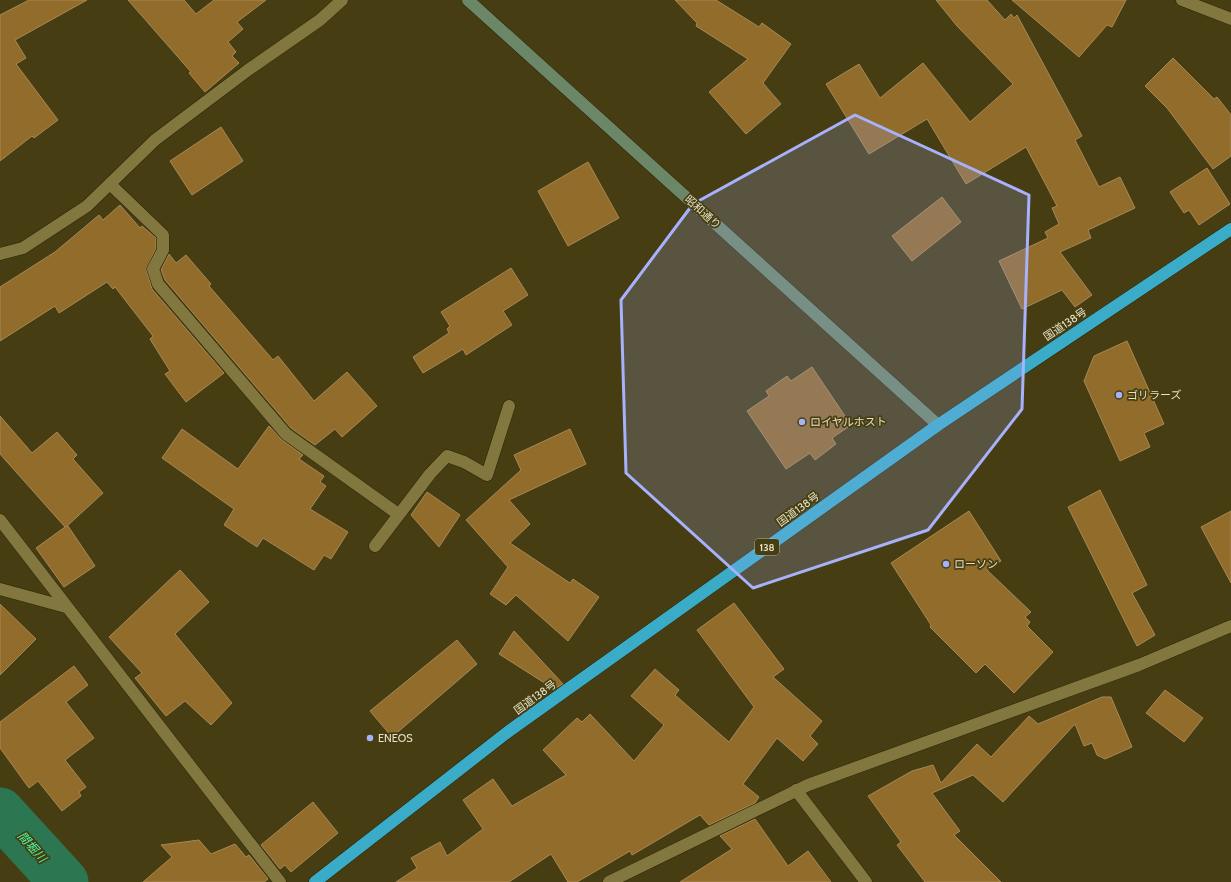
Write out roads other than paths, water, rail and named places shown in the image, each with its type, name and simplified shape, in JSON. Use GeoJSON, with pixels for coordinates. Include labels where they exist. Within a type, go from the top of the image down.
{"type":"FeatureCollection","features":[{"type":"Feature","properties":{"kind":"highway","name":"国道138号"},"geometry":{"type":"LineString","coordinates":[[315,882],[510,731],[938,425],[1231,229]]}},
{"type":"Feature","properties":{"kind":"street"},"geometry":{"type":"LineString","coordinates":[[0,254],[22,248],[53,230],[87,206],[155,140],[248,70],[320,20],[342,0]]}},
{"type":"Feature","properties":{"kind":"street","name":"昭和通り"},"geometry":{"type":"LineString","coordinates":[[468,0],[938,425]]}},
{"type":"Feature","properties":{"kind":"street"},"geometry":{"type":"LineString","coordinates":[[1182,0],[1231,19]]}},
{"type":"Feature","properties":{"kind":"street"},"geometry":{"type":"LineString","coordinates":[[110,184],[163,235],[163,250],[154,269],[158,284],[286,434],[398,514]]}},
{"type":"Feature","properties":{"kind":"street"},"geometry":{"type":"LineString","coordinates":[[375,546],[398,514],[447,456],[464,462],[488,475],[510,406]]}},
{"type":"Feature","properties":{"kind":"street"},"geometry":{"type":"LineString","coordinates":[[0,520],[280,882]]}},
{"type":"Feature","properties":{"kind":"street"},"geometry":{"type":"LineString","coordinates":[[0,589],[66,607]]}},
{"type":"Feature","properties":{"kind":"street"},"geometry":{"type":"LineString","coordinates":[[609,882],[796,790],[1139,665],[1231,626]]}},
{"type":"Feature","properties":{"kind":"street"},"geometry":{"type":"LineString","coordinates":[[796,790],[866,882]]}},
{"type":"Feature","properties":{"kind":"waterway","name":"間堀川"},"geometry":{"type":"LineString","coordinates":[[0,812],[64,882]]}},
{"type":"Feature","properties":{"kind":"place","name":"ゴリラーズ"},"geometry":{"type":"Point","coordinates":[1119,395]}},
{"type":"Feature","properties":{"kind":"place","name":"ロイヤルホスト"},"geometry":{"type":"Point","coordinates":[802,422]}},
{"type":"Feature","properties":{"kind":"place","name":"ローソン"},"geometry":{"type":"Point","coordinates":[946,564]}},
{"type":"Feature","properties":{"kind":"place","name":"ENEOS"},"geometry":{"type":"Point","coordinates":[370,738]}}]}
